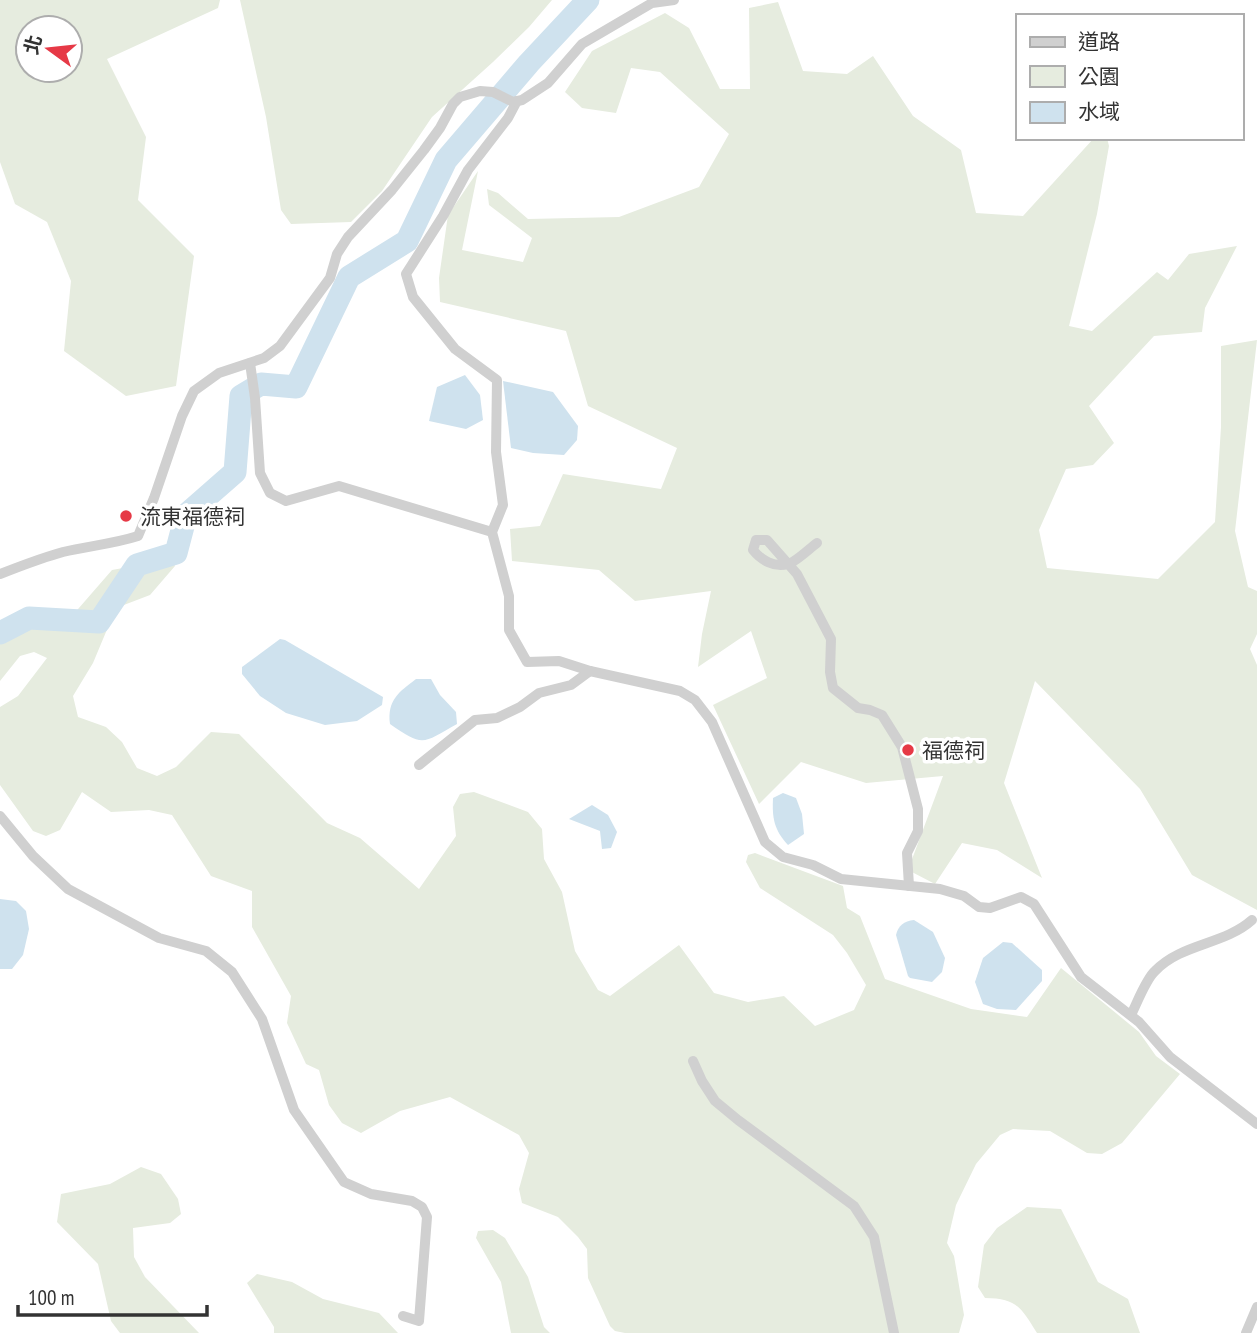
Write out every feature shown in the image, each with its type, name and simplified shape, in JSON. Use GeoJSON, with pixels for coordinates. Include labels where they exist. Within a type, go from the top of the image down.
{"type":"FeatureCollection","features":[{"type":"Feature","properties":{"kind":"street"},"geometry":{"type":"LineString","coordinates":[[0,574],[65,552],[138,536],[182,416],[194,391],[219,373],[264,358],[280,346],[330,278],[337,254],[348,237],[392,190],[424,150],[460,97],[480,91],[494,92],[515,101],[522,100],[548,83],[582,44],[652,3],[674,0]]}},
{"type":"Feature","properties":{"kind":"street"},"geometry":{"type":"LineString","coordinates":[[515,101],[508,118],[468,170],[406,274],[412,297],[455,349],[497,380],[496,452],[503,505],[492,532],[509,596],[509,630],[527,662],[559,661],[590,671],[680,691],[695,700],[712,722],[765,842],[783,857],[813,865],[841,879],[940,889],[964,896],[979,907],[990,908],[1021,897],[1034,904],[1081,977],[1131,1015],[1170,1057],[1257,1124]]}},
{"type":"Feature","properties":{"kind":"street"},"geometry":{"type":"LineString","coordinates":[[250,363],[256,398],[260,473],[270,493],[286,501],[340,486],[492,532]]}},
{"type":"Feature","properties":{"kind":"street"},"geometry":{"type":"LineString","coordinates":[[817,543],[789,564],[797,573],[831,639],[830,671],[833,688],[858,709],[882,715],[902,747],[918,809],[918,831],[907,853],[909,886]]}},
{"type":"Feature","properties":{"kind":"street"},"geometry":{"type":"LineString","coordinates":[[419,765],[475,720],[497,718],[540,693],[571,685],[590,671]]}},
{"type":"Feature","properties":{"kind":"street"},"geometry":{"type":"LineString","coordinates":[[0,816],[33,856],[68,889],[159,938],[206,951],[232,972],[262,1019],[294,1110],[344,1182],[371,1194],[412,1201],[422,1207],[427,1217],[419,1321],[403,1316]]}},
{"type":"Feature","properties":{"kind":"street"},"geometry":{"type":"LineString","coordinates":[[1131,1015],[1153,972],[1163,964],[1181,952],[1226,937],[1252,920]]}},
{"type":"Feature","properties":{"kind":"street"},"geometry":{"type":"LineString","coordinates":[[693,1061],[715,1101],[854,1206],[874,1237],[894,1333]]}},
{"type":"Feature","properties":{"kind":"street"},"geometry":{"type":"LineString","coordinates":[[1246,1333],[1257,1307]]}},
{"type":"Feature","properties":{"kind":"green space"},"geometry":{"type":"Polygon","coordinates":[[[0,0],[220,0],[218,8],[107,59],[146,137],[138,200],[194,256],[176,386],[126,396],[64,351],[71,281],[47,222],[15,204],[0,162],[0,0]]]}},
{"type":"Feature","properties":{"kind":"green space"},"geometry":{"type":"Polygon","coordinates":[[[240,0],[552,0],[529,27],[432,117],[382,191],[351,222],[291,224],[281,210],[266,117],[240,0]]]}},
{"type":"Feature","properties":{"kind":"green space"},"geometry":{"type":"Polygon","coordinates":[[[778,2],[803,71],[847,74],[873,56],[913,116],[961,150],[976,213],[1023,216],[1092,140],[1108,140],[1109,146],[1097,214],[1069,326],[1092,331],[1157,272],[1168,280],[1189,254],[1237,246],[1205,308],[1202,332],[1154,336],[1089,406],[1114,443],[1093,465],[1066,469],[1039,530],[1047,568],[1158,579],[1215,522],[1221,427],[1221,346],[1257,340],[1235,531],[1248,587],[1257,591],[1257,634],[1250,649],[1257,665],[1257,910],[1192,875],[1140,789],[1035,681],[1004,783],[1042,878],[997,850],[962,843],[935,884],[908,870],[943,776],[866,783],[801,762],[759,804],[713,705],[767,678],[751,631],[698,667],[711,591],[635,601],[599,570],[512,561],[510,529],[540,526],[563,474],[661,489],[677,448],[588,406],[566,331],[440,302],[439,278],[448,215],[478,171],[462,250],[523,262],[532,238],[489,205],[487,189],[498,193],[528,219],[619,217],[699,187],[729,134],[660,72],[631,68],[616,113],[582,108],[565,92],[592,51],[665,13],[689,28],[720,89],[750,89],[749,8],[778,2]]]}},
{"type":"Feature","properties":{"kind":"green space"},"geometry":{"type":"Polygon","coordinates":[[[172,559],[175,566],[150,595],[116,608],[93,663],[73,696],[78,717],[106,727],[122,742],[137,768],[157,776],[176,767],[211,732],[239,734],[327,823],[360,838],[419,889],[456,836],[453,807],[460,794],[474,792],[528,812],[542,829],[544,859],[562,892],[575,951],[598,990],[610,996],[679,945],[714,993],[748,1002],[784,996],[815,1026],[854,1010],[866,985],[847,953],[833,935],[760,888],[746,862],[748,855],[755,853],[843,886],[847,908],[860,916],[885,979],[971,1009],[1027,1017],[1061,968],[1139,1032],[1156,1056],[1180,1074],[1122,1143],[1102,1154],[1087,1153],[1050,1131],[1013,1129],[1000,1135],[976,1164],[956,1205],[947,1243],[954,1256],[964,1315],[959,1333],[615,1331],[610,1326],[588,1278],[587,1249],[558,1217],[522,1203],[519,1189],[529,1153],[519,1135],[450,1097],[400,1111],[361,1133],[342,1123],[329,1105],[319,1070],[306,1064],[287,1023],[291,996],[252,927],[252,891],[211,876],[172,815],[149,810],[111,812],[82,792],[60,830],[46,836],[33,831],[0,785],[0,707],[18,696],[47,658],[34,652],[20,656],[0,681],[0,634],[23,613],[65,624],[112,570],[172,559]]]}},
{"type":"Feature","properties":{"kind":"green space"},"geometry":{"type":"Polygon","coordinates":[[[141,1167],[161,1174],[178,1199],[181,1214],[170,1223],[133,1228],[134,1257],[145,1277],[199,1333],[120,1333],[111,1321],[98,1264],[57,1222],[61,1194],[110,1184],[141,1167]]]}},
{"type":"Feature","properties":{"kind":"green space"},"geometry":{"type":"Polygon","coordinates":[[[1027,1207],[1061,1209],[1098,1282],[1128,1299],[1140,1333],[1037,1333],[1017,1306],[996,1298],[985,1298],[978,1287],[984,1245],[997,1228],[1027,1207]]]}},
{"type":"Feature","properties":{"kind":"green space"},"geometry":{"type":"Polygon","coordinates":[[[493,1230],[505,1238],[528,1277],[544,1327],[550,1333],[511,1333],[501,1282],[476,1238],[478,1231],[493,1230]]]}},
{"type":"Feature","properties":{"kind":"green space"},"geometry":{"type":"Polygon","coordinates":[[[257,1274],[292,1282],[323,1299],[379,1313],[398,1333],[274,1333],[274,1327],[247,1283],[257,1274]]]}},
{"type":"Feature","properties":{"kind":"water"},"geometry":{"type":"Polygon","coordinates":[[[465,375],[480,395],[483,420],[466,429],[429,421],[437,387],[465,375]]]}},
{"type":"Feature","properties":{"kind":"water"},"geometry":{"type":"Polygon","coordinates":[[[503,381],[553,392],[578,426],[577,440],[564,455],[511,448],[503,381]]]}},
{"type":"Feature","properties":{"kind":"water"},"geometry":{"type":"Polygon","coordinates":[[[280,639],[383,697],[382,705],[357,721],[325,725],[286,713],[260,696],[242,674],[242,667],[280,639]]]}},
{"type":"Feature","properties":{"kind":"water"},"geometry":{"type":"Polygon","coordinates":[[[416,679],[431,679],[440,695],[456,712],[457,724],[430,739],[417,740],[390,724],[392,703],[416,679]]]}},
{"type":"Feature","properties":{"kind":"water"},"geometry":{"type":"Polygon","coordinates":[[[783,793],[796,798],[802,814],[804,834],[788,845],[777,829],[773,812],[773,798],[783,793]]]}},
{"type":"Feature","properties":{"kind":"water"},"geometry":{"type":"Polygon","coordinates":[[[592,805],[608,815],[617,832],[611,848],[602,849],[600,831],[569,819],[592,805]]]}},
{"type":"Feature","properties":{"kind":"water"},"geometry":{"type":"Polygon","coordinates":[[[0,899],[16,901],[26,911],[29,929],[23,955],[12,969],[0,969],[0,899]]]}},
{"type":"Feature","properties":{"kind":"water"},"geometry":{"type":"Polygon","coordinates":[[[914,920],[933,932],[945,958],[942,972],[932,982],[908,976],[896,935],[902,925],[914,920]]]}},
{"type":"Feature","properties":{"kind":"water"},"geometry":{"type":"Polygon","coordinates":[[[1003,942],[1012,943],[1042,970],[1042,981],[1016,1010],[997,1009],[983,1004],[975,982],[983,958],[1003,942]]]}},
{"type":"Feature","properties":{"kind":"waterway"},"geometry":{"type":"LineString","coordinates":[[0,633],[29,618],[99,622],[137,565],[176,553],[186,515],[235,472],[241,396],[261,384],[296,387],[349,277],[407,241],[446,160],[529,63],[588,0]]}},
{"type":"Feature","properties":{"kind":"place","name":"流東福德祠"},"geometry":{"type":"Point","coordinates":[126,516]}},
{"type":"Feature","properties":{"kind":"place","name":"福德祠"},"geometry":{"type":"Point","coordinates":[908,750]}}]}
